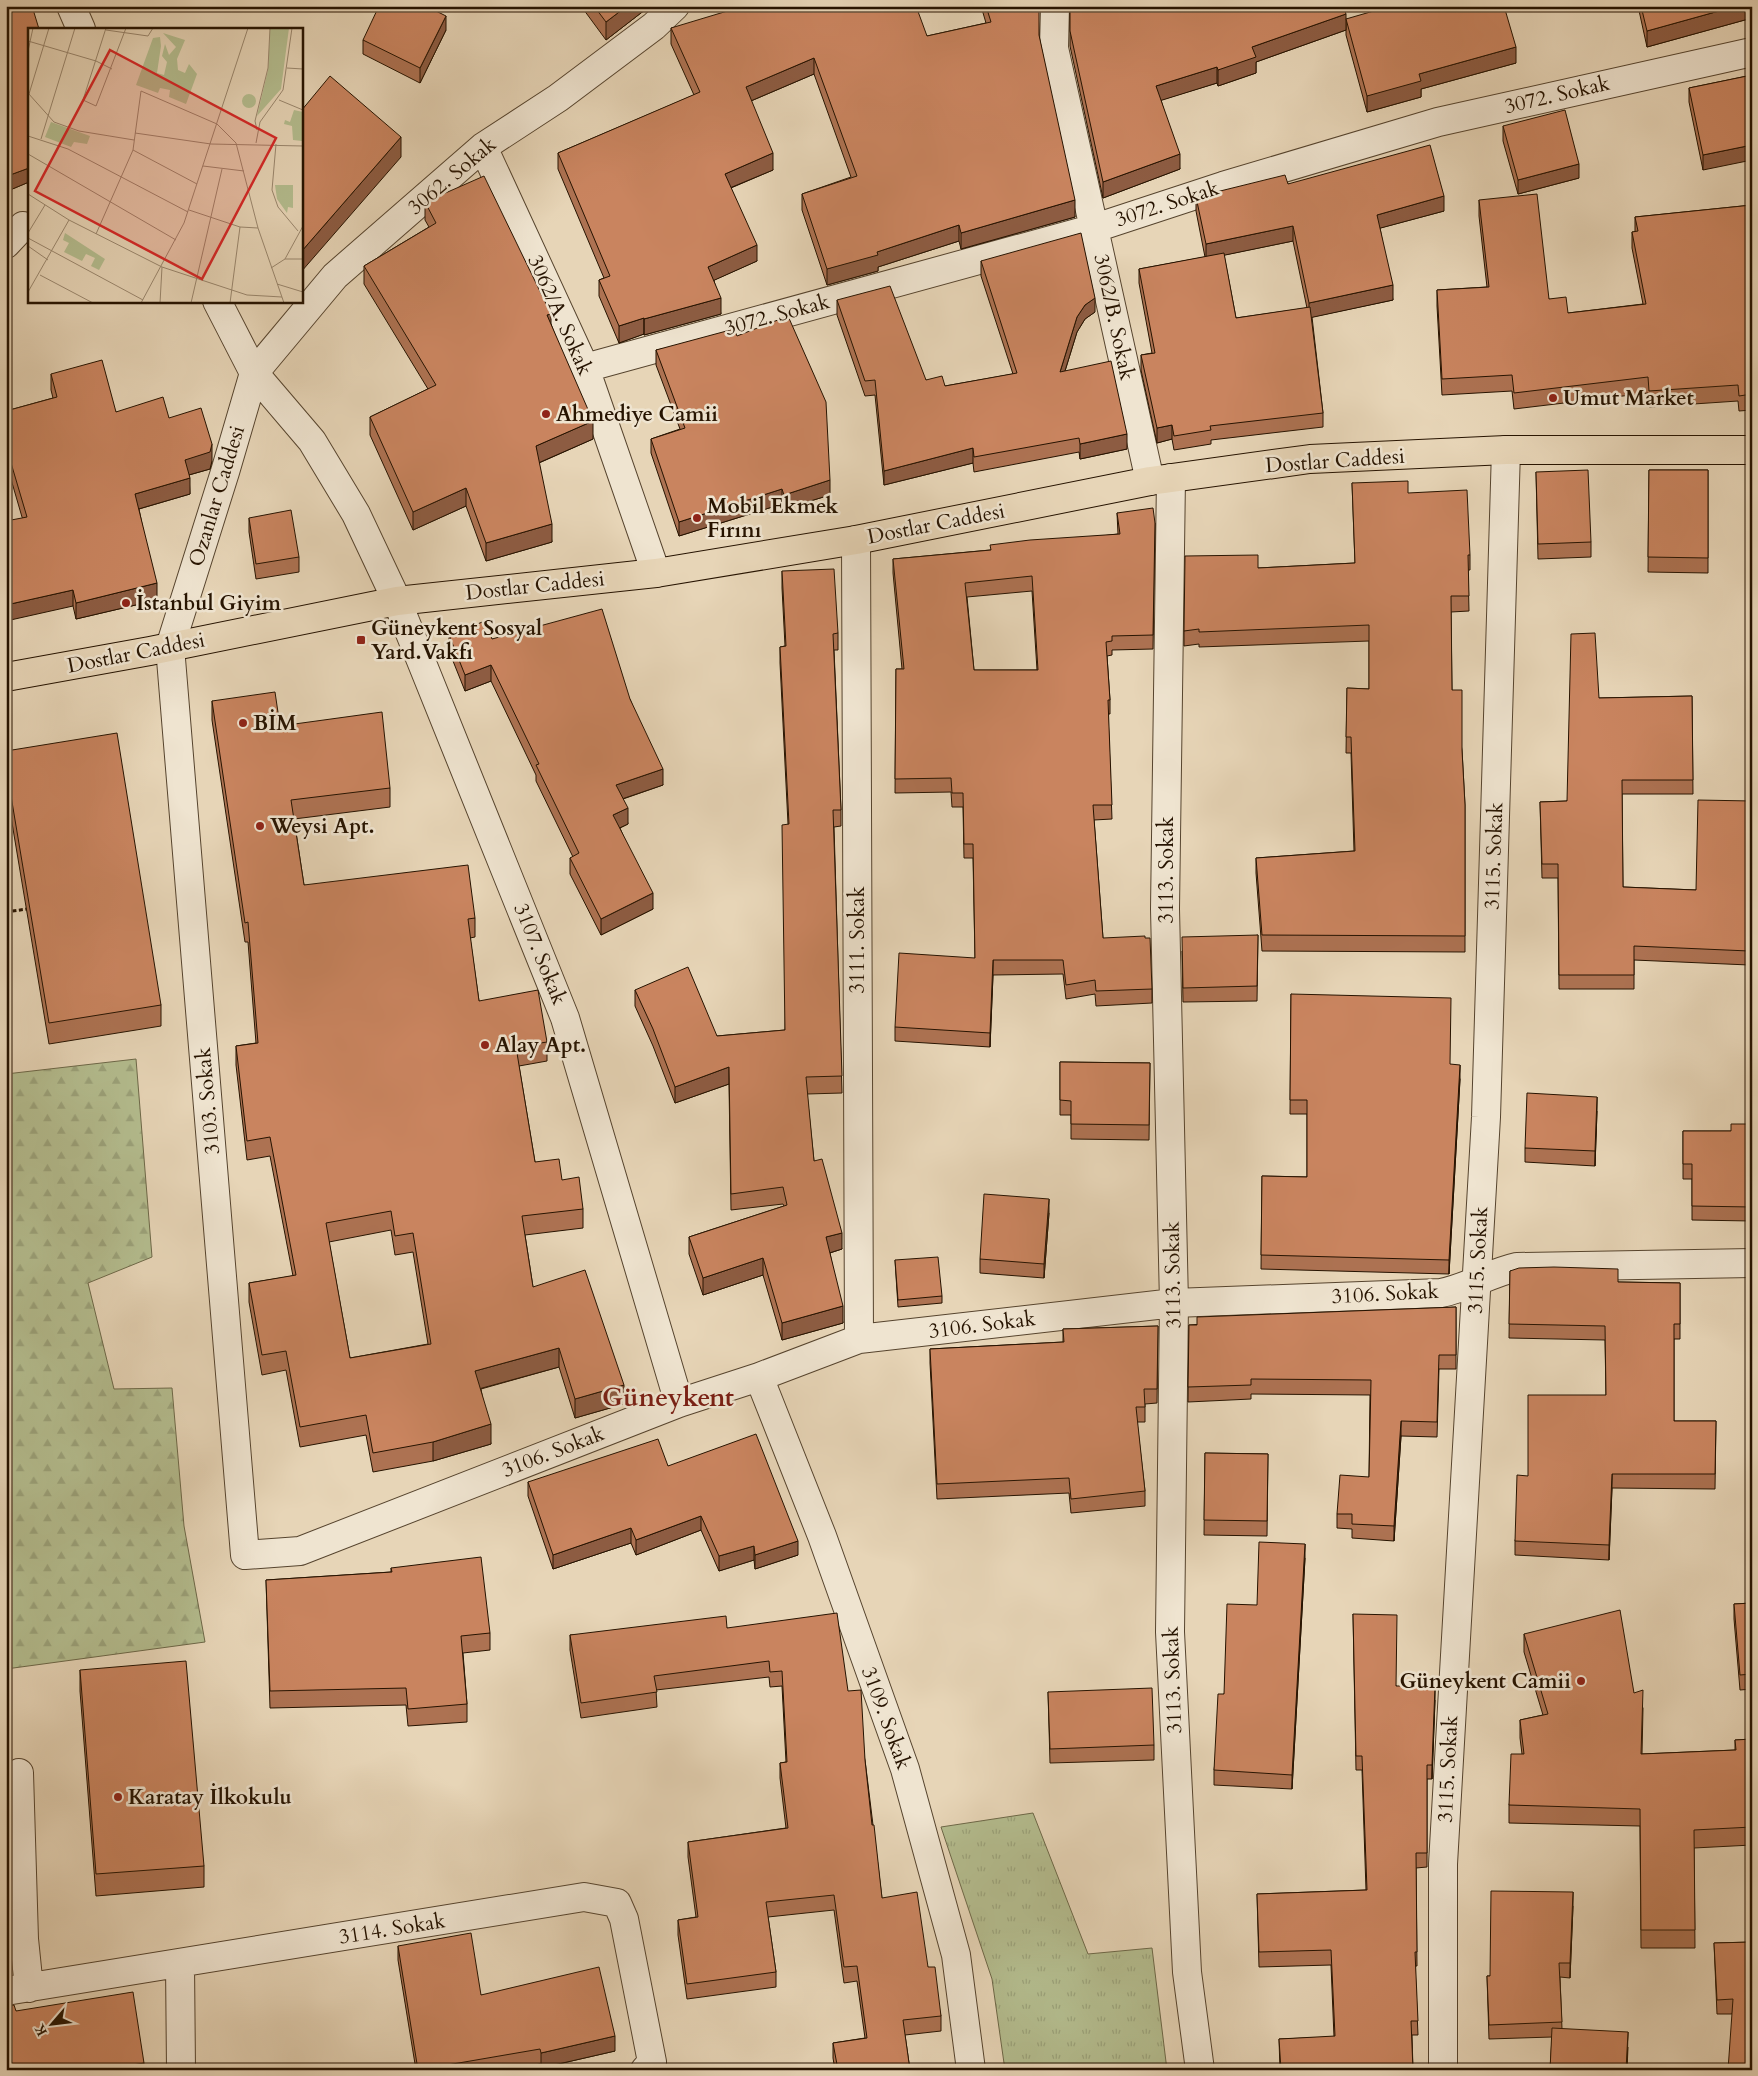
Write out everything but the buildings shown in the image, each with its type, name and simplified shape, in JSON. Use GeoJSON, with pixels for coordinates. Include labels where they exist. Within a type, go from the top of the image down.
{"type":"FeatureCollection","features":[{"type":"Feature","properties":{"kind":"main road","name":"Dostlar Caddesi"},"geometry":{"type":"LineString","coordinates":[[6,677],[397,602],[656,573],[856,540],[1160,480],[1310,459],[1506,450],[1752,450]]}},
{"type":"Feature","properties":{"kind":"street"},"geometry":{"type":"LineString","coordinates":[[71,6],[82,28]]}},
{"type":"Feature","properties":{"kind":"street","name":"3062. Sokak"},"geometry":{"type":"LineString","coordinates":[[254,373],[335,276],[483,147],[558,98],[654,26],[675,6]]}},
{"type":"Feature","properties":{"kind":"street","name":"3062/B. Sokak"},"geometry":{"type":"LineString","coordinates":[[1054,6],[1054,48],[1095,228],[1160,480]]}},
{"type":"Feature","properties":{"kind":"street","name":"3072. Sokak"},"geometry":{"type":"LineString","coordinates":[[585,368],[1095,228],[1223,186],[1438,122],[1752,52]]}},
{"type":"Feature","properties":{"kind":"street","name":"3062/A. Sokak"},"geometry":{"type":"LineString","coordinates":[[483,147],[585,368],[656,573]]}},
{"type":"Feature","properties":{"kind":"street"},"geometry":{"type":"LineString","coordinates":[[218,302],[254,373],[312,441],[356,514],[397,602]]}},
{"type":"Feature","properties":{"kind":"street","name":"Ozanlar Caddesi"},"geometry":{"type":"LineString","coordinates":[[170,647],[254,373]]}},
{"type":"Feature","properties":{"kind":"street","name":"3115. Sokak"},"geometry":{"type":"LineString","coordinates":[[1443,2070],[1443,1864],[1486,1117],[1506,450]]}},
{"type":"Feature","properties":{"kind":"street","name":"3113. Sokak"},"geometry":{"type":"LineString","coordinates":[[1160,480],[1165,910],[1174,1303],[1170,1632],[1187,1972],[1200,2070]]}},
{"type":"Feature","properties":{"kind":"street","name":"3111. Sokak"},"geometry":{"type":"LineString","coordinates":[[856,540],[859,1339]]}},
{"type":"Feature","properties":{"kind":"street","name":"3107. Sokak"},"geometry":{"type":"LineString","coordinates":[[397,602],[565,1018],[678,1403]]}},
{"type":"Feature","properties":{"kind":"street","name":"3103. Sokak"},"geometry":{"type":"LineString","coordinates":[[170,647],[245,1555]]}},
{"type":"Feature","properties":{"kind":"street","name":"3106. Sokak"},"geometry":{"type":"LineString","coordinates":[[245,1555],[300,1551],[678,1403],[759,1378],[859,1339],[1174,1303],[1441,1293],[1459,1289],[1497,1271],[1517,1267],[1752,1263]]}},
{"type":"Feature","properties":{"kind":"street","name":"3109. Sokak"},"geometry":{"type":"LineString","coordinates":[[759,1378],[822,1536],[905,1769],[956,1955],[971,2070]]}},
{"type":"Feature","properties":{"kind":"street"},"geometry":{"type":"LineString","coordinates":[[18,1989],[24,1939],[19,1773]]}},
{"type":"Feature","properties":{"kind":"street","name":"3114. Sokak"},"geometry":{"type":"LineString","coordinates":[[18,1989],[584,1897],[617,1903],[624,1919],[649,2066]]}},
{"type":"Feature","properties":{"kind":"street"},"geometry":{"type":"LineString","coordinates":[[180,1963],[181,2070]]}},
{"type":"Feature","properties":{"kind":"path"},"geometry":{"type":"LineString","coordinates":[[6,912],[27,909]]}},
{"type":"Feature","properties":{"kind":"green space"},"geometry":{"type":"Polygon","coordinates":[[[136,1059],[152,1257],[88,1283],[114,1389],[172,1388],[184,1526],[205,1642],[6,1669],[6,1074],[136,1059]]]}},
{"type":"Feature","properties":{"kind":"green space"},"geometry":{"type":"Polygon","coordinates":[[[1033,1813],[1088,1954],[1152,1948],[1167,2070],[1005,2070],[992,1979],[941,1827],[1033,1813]]]}},
{"type":"Feature","properties":{"kind":"place","name":"Umut Market"},"geometry":{"type":"Point","coordinates":[1553,398]}},
{"type":"Feature","properties":{"kind":"place","name":"Ahmediye Camii"},"geometry":{"type":"Point","coordinates":[546,414]}},
{"type":"Feature","properties":{"kind":"place","name":"Mobil Ekmek Fırını"},"geometry":{"type":"Point","coordinates":[697,518]}},
{"type":"Feature","properties":{"kind":"place","name":"İstanbul Giyim"},"geometry":{"type":"Point","coordinates":[126,603]}},
{"type":"Feature","properties":{"kind":"place","name":"Güneykent Sosyal Yard.Vakfı"},"geometry":{"type":"Point","coordinates":[361,640]}},
{"type":"Feature","properties":{"kind":"place","name":"BİM"},"geometry":{"type":"Point","coordinates":[243,723]}},
{"type":"Feature","properties":{"kind":"place","name":"Weysi Apt."},"geometry":{"type":"Point","coordinates":[260,826]}},
{"type":"Feature","properties":{"kind":"place","name":"Alay Apt."},"geometry":{"type":"Point","coordinates":[485,1045]}},
{"type":"Feature","properties":{"kind":"place","name":"Güneykent Camii"},"geometry":{"type":"Point","coordinates":[1581,1681]}},
{"type":"Feature","properties":{"kind":"place","name":"Karatay İlkokulu"},"geometry":{"type":"Point","coordinates":[118,1797]}},
{"type":"Feature","properties":{"kind":"district","name":"Güneykent"},"geometry":{"type":"Point","coordinates":[668,1397]}}]}
